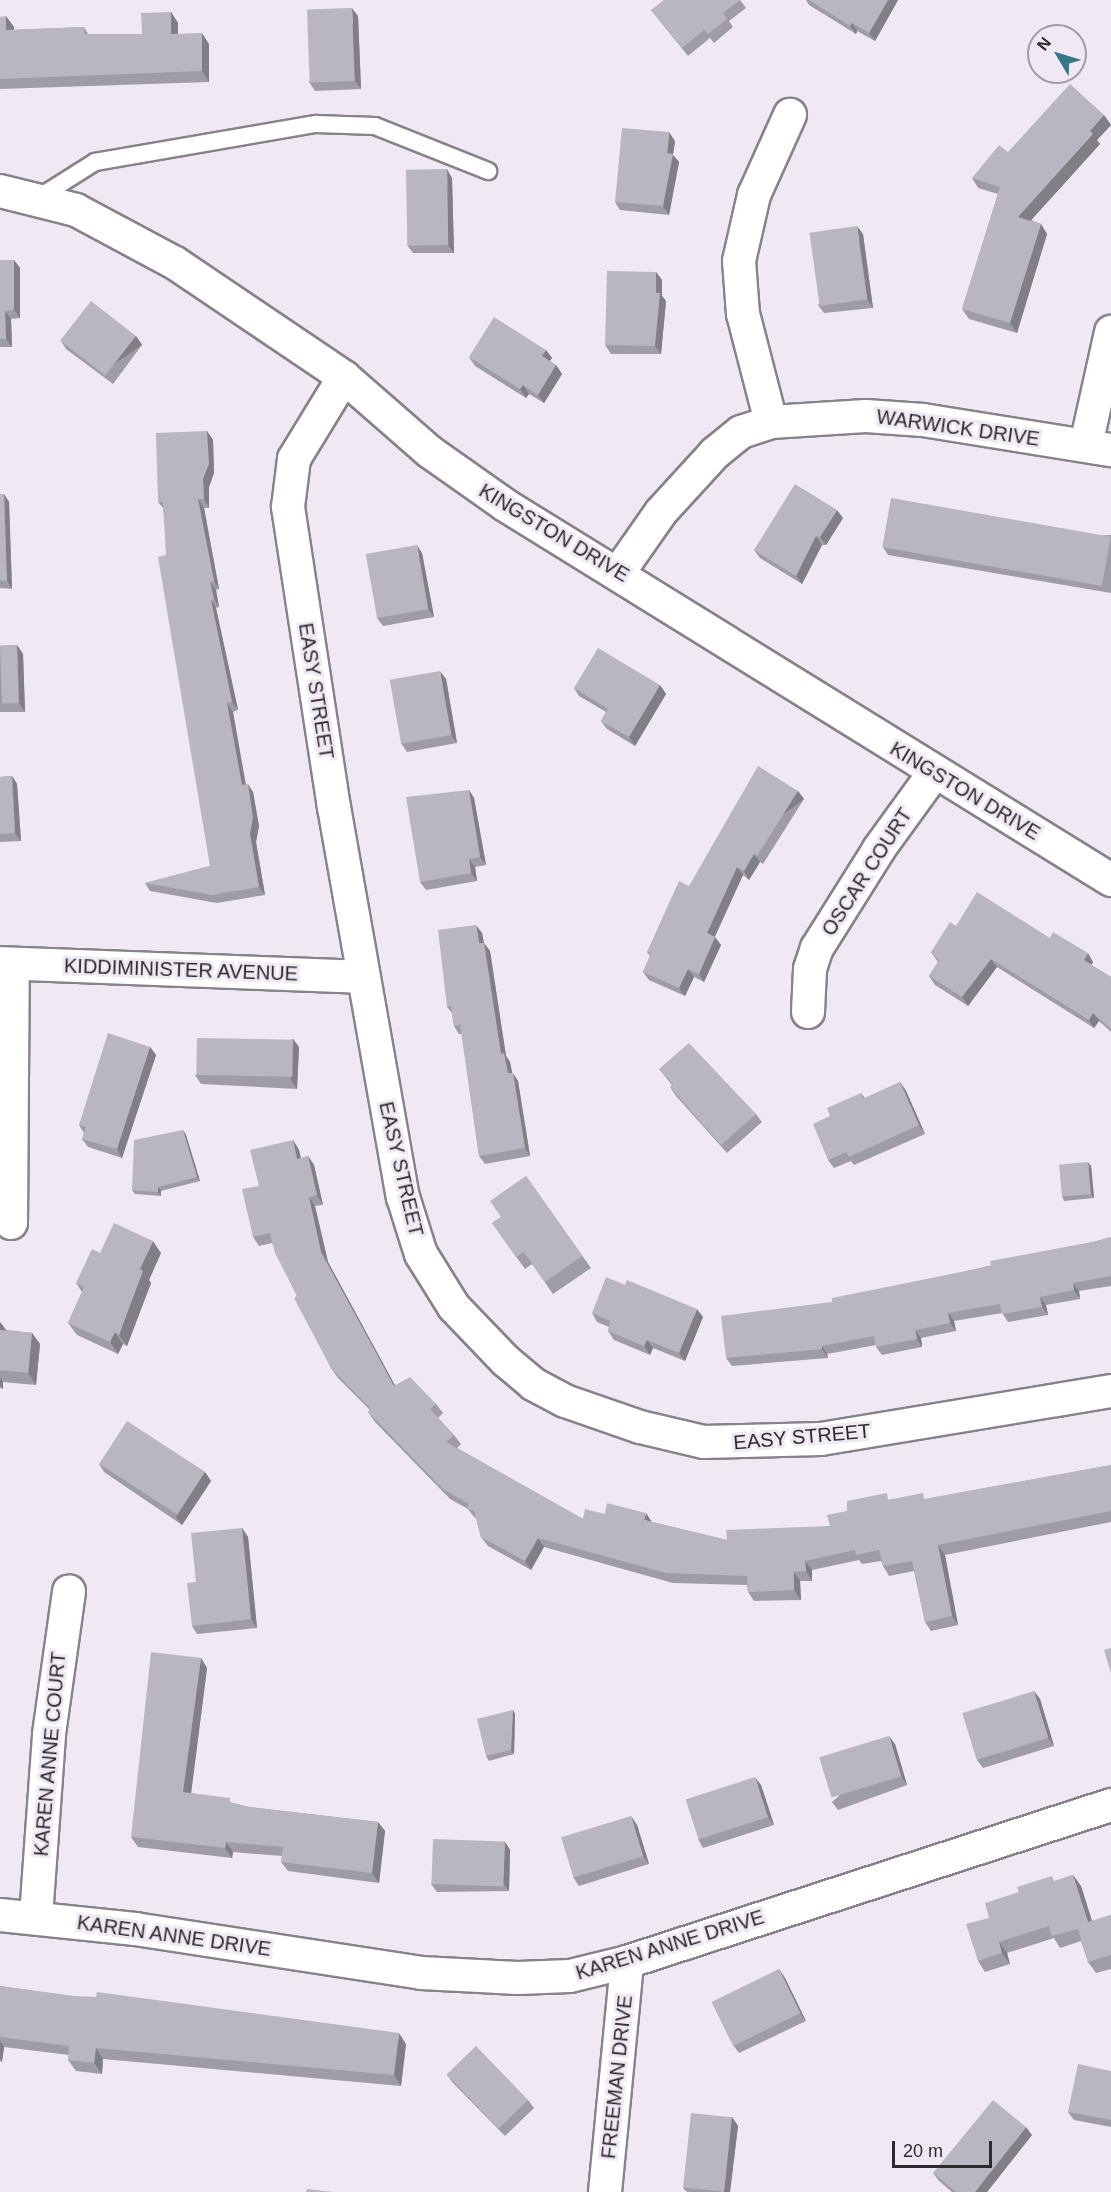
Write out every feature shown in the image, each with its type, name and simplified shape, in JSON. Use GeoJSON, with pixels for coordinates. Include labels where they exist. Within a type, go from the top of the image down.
{"type":"FeatureCollection","features":[{"type":"Feature","properties":{"kind":"street"},"geometry":{"type":"LineString","coordinates":[[771,422],[743,314],[739,261],[754,195],[790,115]]}},
{"type":"Feature","properties":{"kind":"street","name":"KINGSTON DRIVE"},"geometry":{"type":"LineString","coordinates":[[0,191],[38,198],[76,210],[175,263],[344,377],[464,477],[619,572],[934,773],[1111,880]]}},
{"type":"Feature","properties":{"kind":"street"},"geometry":{"type":"LineString","coordinates":[[1099,448],[1111,332]]}},
{"type":"Feature","properties":{"kind":"street","name":"EASY STREET"},"geometry":{"type":"LineString","coordinates":[[344,377],[294,459],[288,507],[363,977],[403,1197],[421,1254],[436,1282],[479,1334],[533,1384],[557,1397],[671,1435],[704,1442],[750,1444],[820,1439],[1111,1391]]}},
{"type":"Feature","properties":{"kind":"street","name":"WARWICK DRIVE"},"geometry":{"type":"LineString","coordinates":[[619,572],[661,512],[715,453],[741,432],[771,422],[866,416],[911,419],[1099,448]]}},
{"type":"Feature","properties":{"kind":"street","name":"OSCAR COURT"},"geometry":{"type":"LineString","coordinates":[[808,1012],[810,969],[817,948],[879,849],[934,773]]}},
{"type":"Feature","properties":{"kind":"street"},"geometry":{"type":"LineString","coordinates":[[6,964],[11,1223]]}},
{"type":"Feature","properties":{"kind":"street","name":"KIDDIMINISTER AVENUE"},"geometry":{"type":"LineString","coordinates":[[6,964],[363,977]]}},
{"type":"Feature","properties":{"kind":"street","name":"KAREN ANNE COURT"},"geometry":{"type":"LineString","coordinates":[[36,1917],[49,1734],[69,1591]]}},
{"type":"Feature","properties":{"kind":"street","name":"KAREN ANNE DRIVE"},"geometry":{"type":"LineString","coordinates":[[0,1916],[36,1917],[146,1930],[420,1973],[518,1978],[570,1976],[627,1962],[1111,1805]]}},
{"type":"Feature","properties":{"kind":"street","name":"FREEMAN DRIVE"},"geometry":{"type":"LineString","coordinates":[[605,2192],[627,1962]]}},
{"type":"Feature","properties":{"kind":"lane"},"geometry":{"type":"LineString","coordinates":[[38,198],[95,162],[316,124],[375,126],[488,171]]}},
{"type":"Feature","properties":{"kind":"building"},"geometry":{"type":"Polygon","coordinates":[[[664,0],[740,0],[723,13],[727,19],[708,34],[704,30],[682,48],[651,10],[664,0]]]}},
{"type":"Feature","properties":{"kind":"building"},"geometry":{"type":"Polygon","coordinates":[[[809,0],[888,0],[869,33],[852,23],[850,26],[809,0]]]}},
{"type":"Feature","properties":{"kind":"building"},"geometry":{"type":"Polygon","coordinates":[[[352,8],[355,81],[310,83],[307,10],[352,8]]]}},
{"type":"Feature","properties":{"kind":"building"},"geometry":{"type":"Polygon","coordinates":[[[171,12],[171,34],[202,33],[202,71],[0,79],[0,17],[6,16],[6,30],[84,27],[84,34],[142,34],[141,13],[171,12]]]}},
{"type":"Feature","properties":{"kind":"building"},"geometry":{"type":"Polygon","coordinates":[[[1070,84],[1104,115],[1090,131],[1093,134],[1018,217],[1041,224],[1010,323],[962,309],[1000,187],[972,178],[999,145],[1008,152],[1070,84]]]}},
{"type":"Feature","properties":{"kind":"building"},"geometry":{"type":"Polygon","coordinates":[[[622,128],[669,132],[667,153],[673,154],[663,206],[615,202],[622,128]]]}},
{"type":"Feature","properties":{"kind":"building"},"geometry":{"type":"Polygon","coordinates":[[[447,169],[448,245],[407,246],[406,170],[447,169]]]}},
{"type":"Feature","properties":{"kind":"building"},"geometry":{"type":"Polygon","coordinates":[[[857,226],[867,299],[820,306],[809,233],[857,226]]]}},
{"type":"Feature","properties":{"kind":"building"},"geometry":{"type":"Polygon","coordinates":[[[0,260],[14,260],[14,310],[5,311],[6,339],[0,339],[0,260]]]}},
{"type":"Feature","properties":{"kind":"building"},"geometry":{"type":"Polygon","coordinates":[[[607,271],[656,272],[656,293],[660,293],[655,346],[605,345],[607,271]]]}},
{"type":"Feature","properties":{"kind":"building"},"geometry":{"type":"Polygon","coordinates":[[[91,301],[136,336],[105,375],[60,340],[91,301]]]}},
{"type":"Feature","properties":{"kind":"building"},"geometry":{"type":"Polygon","coordinates":[[[494,317],[546,350],[542,356],[556,365],[538,395],[523,385],[520,389],[469,357],[494,317]]]}},
{"type":"Feature","properties":{"kind":"building"},"geometry":{"type":"Polygon","coordinates":[[[207,431],[209,464],[203,479],[204,499],[198,499],[214,581],[210,582],[214,599],[211,600],[232,702],[227,703],[242,785],[248,784],[253,818],[250,834],[259,887],[212,895],[145,883],[210,866],[158,557],[166,555],[163,502],[158,502],[156,433],[207,431]]]}},
{"type":"Feature","properties":{"kind":"building"},"geometry":{"type":"Polygon","coordinates":[[[795,484],[837,510],[820,537],[816,536],[796,576],[754,550],[795,484]]]}},
{"type":"Feature","properties":{"kind":"building"},"geometry":{"type":"Polygon","coordinates":[[[0,494],[4,494],[7,581],[0,580],[0,494]]]}},
{"type":"Feature","properties":{"kind":"building"},"geometry":{"type":"Polygon","coordinates":[[[891,498],[1111,537],[1102,586],[882,547],[891,498]]]}},
{"type":"Feature","properties":{"kind":"building"},"geometry":{"type":"Polygon","coordinates":[[[417,545],[428,609],[377,618],[366,554],[417,545]]]}},
{"type":"Feature","properties":{"kind":"building"},"geometry":{"type":"Polygon","coordinates":[[[17,645],[19,703],[2,704],[0,646],[17,645]]]}},
{"type":"Feature","properties":{"kind":"building"},"geometry":{"type":"Polygon","coordinates":[[[598,648],[660,685],[629,737],[601,721],[608,709],[574,688],[598,648]]]}},
{"type":"Feature","properties":{"kind":"building"},"geometry":{"type":"Polygon","coordinates":[[[440,671],[451,735],[401,744],[390,680],[440,671]]]}},
{"type":"Feature","properties":{"kind":"building"},"geometry":{"type":"Polygon","coordinates":[[[758,766],[798,791],[757,856],[754,854],[744,871],[737,867],[707,933],[715,937],[699,974],[688,969],[679,988],[643,972],[651,953],[647,952],[679,881],[689,886],[758,766]]]}},
{"type":"Feature","properties":{"kind":"building"},"geometry":{"type":"Polygon","coordinates":[[[12,776],[15,833],[0,834],[0,777],[12,776]]]}},
{"type":"Feature","properties":{"kind":"building"},"geometry":{"type":"Polygon","coordinates":[[[469,790],[480,857],[469,859],[471,873],[420,882],[406,797],[469,790]]]}},
{"type":"Feature","properties":{"kind":"building"},"geometry":{"type":"Polygon","coordinates":[[[977,892],[1050,938],[1053,932],[1088,953],[1084,960],[1111,977],[1111,1029],[1093,1013],[1089,1020],[991,959],[962,997],[929,976],[939,960],[931,952],[950,922],[956,926],[977,892]]]}},
{"type":"Feature","properties":{"kind":"building"},"geometry":{"type":"Polygon","coordinates":[[[476,925],[479,943],[484,943],[501,1054],[504,1053],[508,1073],[513,1073],[525,1148],[479,1156],[460,1025],[454,1026],[451,1006],[447,1007],[438,930],[476,925]]]}},
{"type":"Feature","properties":{"kind":"building"},"geometry":{"type":"Polygon","coordinates":[[[108,1033],[150,1047],[117,1149],[82,1139],[86,1127],[79,1125],[108,1033]]]}},
{"type":"Feature","properties":{"kind":"building"},"geometry":{"type":"Polygon","coordinates":[[[197,1038],[293,1040],[292,1077],[196,1075],[197,1038]]]}},
{"type":"Feature","properties":{"kind":"building"},"geometry":{"type":"Polygon","coordinates":[[[689,1043],[756,1114],[721,1145],[670,1087],[673,1084],[659,1069],[689,1043]]]}},
{"type":"Feature","properties":{"kind":"building"},"geometry":{"type":"Polygon","coordinates":[[[900,1082],[919,1125],[849,1157],[846,1152],[828,1160],[813,1124],[830,1116],[827,1108],[861,1093],[863,1099],[900,1082]]]}},
{"type":"Feature","properties":{"kind":"building"},"geometry":{"type":"Polygon","coordinates":[[[183,1130],[197,1177],[158,1187],[158,1192],[132,1190],[134,1140],[183,1130]]]}},
{"type":"Feature","properties":{"kind":"building"},"geometry":{"type":"Polygon","coordinates":[[[293,1140],[297,1159],[308,1156],[317,1195],[309,1197],[321,1252],[394,1386],[410,1377],[436,1404],[430,1409],[454,1435],[446,1442],[583,1519],[585,1509],[605,1514],[607,1503],[646,1513],[644,1520],[727,1540],[726,1530],[830,1526],[827,1515],[847,1511],[847,1501],[887,1493],[888,1500],[923,1493],[924,1499],[1111,1465],[1111,1511],[938,1545],[952,1616],[925,1622],[912,1561],[883,1566],[879,1550],[856,1555],[855,1550],[805,1561],[806,1571],[794,1572],[794,1590],[748,1592],[747,1576],[666,1573],[538,1538],[525,1561],[481,1537],[474,1511],[467,1508],[469,1504],[443,1489],[368,1412],[371,1409],[331,1368],[294,1298],[297,1296],[275,1253],[270,1233],[253,1237],[242,1189],[259,1186],[250,1150],[293,1140]]]}},
{"type":"Feature","properties":{"kind":"building"},"geometry":{"type":"Polygon","coordinates":[[[1088,1162],[1091,1194],[1062,1196],[1059,1165],[1088,1162]]]}},
{"type":"Feature","properties":{"kind":"building"},"geometry":{"type":"Polygon","coordinates":[[[526,1176],[582,1256],[545,1282],[524,1252],[516,1257],[492,1223],[501,1217],[490,1201],[526,1176]]]}},
{"type":"Feature","properties":{"kind":"building"},"geometry":{"type":"Polygon","coordinates":[[[114,1223],[153,1241],[140,1269],[143,1271],[119,1335],[115,1332],[110,1342],[68,1323],[84,1287],[76,1283],[92,1249],[100,1253],[114,1223]]]}},
{"type":"Feature","properties":{"kind":"building"},"geometry":{"type":"Polygon","coordinates":[[[1111,1237],[1111,1276],[1073,1283],[1074,1290],[1040,1297],[1042,1307],[1002,1314],[1000,1304],[948,1313],[950,1323],[915,1330],[917,1339],[876,1347],[874,1336],[822,1346],[822,1349],[726,1358],[721,1316],[832,1302],[832,1298],[991,1266],[990,1261],[1111,1237]]]}},
{"type":"Feature","properties":{"kind":"building"},"geometry":{"type":"Polygon","coordinates":[[[606,1277],[625,1285],[627,1280],[697,1309],[679,1353],[647,1340],[644,1346],[608,1331],[610,1321],[592,1313],[606,1277]]]}},
{"type":"Feature","properties":{"kind":"building"},"geometry":{"type":"Polygon","coordinates":[[[0,1330],[32,1333],[28,1373],[0,1370],[0,1330]]]}},
{"type":"Feature","properties":{"kind":"building"},"geometry":{"type":"Polygon","coordinates":[[[127,1421],[205,1472],[177,1514],[99,1464],[127,1421]]]}},
{"type":"Feature","properties":{"kind":"building"},"geometry":{"type":"Polygon","coordinates":[[[242,1528],[251,1619],[192,1626],[187,1583],[196,1582],[191,1533],[242,1528]]]}},
{"type":"Feature","properties":{"kind":"building"},"geometry":{"type":"Polygon","coordinates":[[[1111,1648],[1111,1673],[1104,1650],[1111,1648]]]}},
{"type":"Feature","properties":{"kind":"building"},"geometry":{"type":"Polygon","coordinates":[[[151,1652],[201,1658],[183,1792],[230,1798],[230,1802],[249,1807],[378,1822],[372,1873],[281,1862],[283,1847],[226,1842],[225,1848],[131,1837],[151,1652]]]}},
{"type":"Feature","properties":{"kind":"building"},"geometry":{"type":"Polygon","coordinates":[[[1034,1691],[1048,1738],[977,1760],[962,1713],[1034,1691]]]}},
{"type":"Feature","properties":{"kind":"building"},"geometry":{"type":"Polygon","coordinates":[[[513,1710],[511,1750],[486,1756],[477,1719],[513,1710]]]}},
{"type":"Feature","properties":{"kind":"building"},"geometry":{"type":"Polygon","coordinates":[[[889,1736],[901,1776],[831,1798],[819,1757],[889,1736]]]}},
{"type":"Feature","properties":{"kind":"building"},"geometry":{"type":"Polygon","coordinates":[[[755,1777],[768,1817],[699,1840],[686,1800],[755,1777]]]}},
{"type":"Feature","properties":{"kind":"building"},"geometry":{"type":"Polygon","coordinates":[[[631,1816],[643,1856],[573,1878],[561,1837],[631,1816]]]}},
{"type":"Feature","properties":{"kind":"building"},"geometry":{"type":"Polygon","coordinates":[[[433,1839],[505,1842],[503,1886],[431,1884],[433,1839]]]}},
{"type":"Feature","properties":{"kind":"building"},"geometry":{"type":"Polygon","coordinates":[[[1073,1875],[1088,1922],[1111,1915],[1111,1955],[1088,1962],[1078,1929],[1052,1936],[1049,1926],[999,1942],[1002,1953],[978,1961],[966,1924],[989,1918],[985,1903],[1019,1892],[1017,1887],[1052,1876],[1054,1881],[1073,1875]]]}},
{"type":"Feature","properties":{"kind":"building"},"geometry":{"type":"Polygon","coordinates":[[[779,1969],[800,2013],[733,2046],[712,2002],[779,1969]]]}},
{"type":"Feature","properties":{"kind":"building"},"geometry":{"type":"Polygon","coordinates":[[[0,1986],[74,1996],[96,1997],[97,1992],[399,2033],[394,2075],[96,2048],[94,2063],[68,2060],[69,2046],[0,2037],[0,1986]]]}},
{"type":"Feature","properties":{"kind":"building"},"geometry":{"type":"Polygon","coordinates":[[[476,2046],[528,2100],[499,2128],[447,2074],[476,2046]]]}},
{"type":"Feature","properties":{"kind":"building"},"geometry":{"type":"Polygon","coordinates":[[[1078,2064],[1111,2071],[1111,2120],[1068,2112],[1078,2064]]]}},
{"type":"Feature","properties":{"kind":"building"},"geometry":{"type":"Polygon","coordinates":[[[993,2100],[1026,2127],[975,2192],[956,2192],[933,2173],[993,2100]]]}},
{"type":"Feature","properties":{"kind":"building"},"geometry":{"type":"Polygon","coordinates":[[[691,2113],[732,2117],[724,2192],[683,2188],[691,2113]]]}},
{"type":"Feature","properties":{"kind":"building"},"geometry":{"type":"Polygon","coordinates":[[[307,2189],[333,2192],[306,2192],[307,2189]]]}}]}
